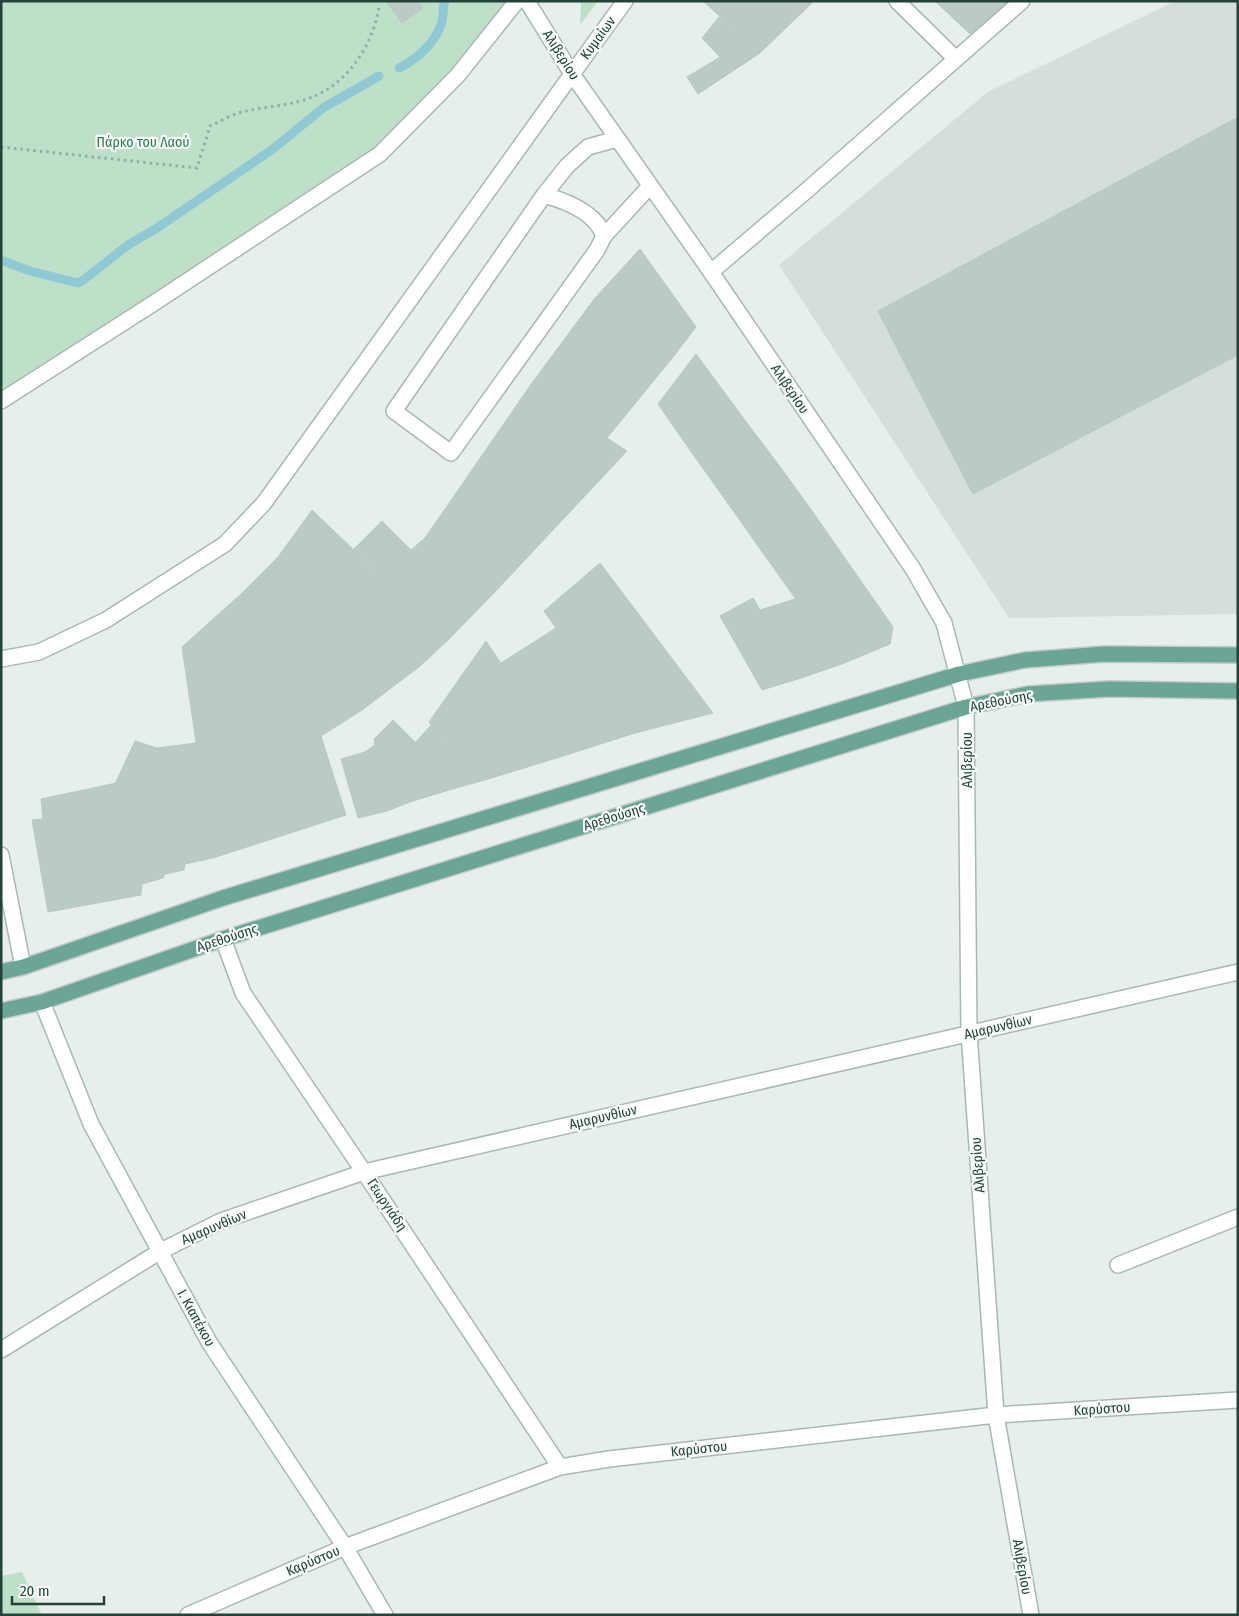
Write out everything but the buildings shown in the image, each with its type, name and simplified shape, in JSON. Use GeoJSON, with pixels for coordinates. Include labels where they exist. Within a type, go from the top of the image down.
{"type":"FeatureCollection","features":[{"type":"Feature","properties":{"kind":"main road"},"geometry":{"type":"LineString","coordinates":[[1,972],[23,967],[223,898],[959,674],[1026,660],[1105,654],[1238,656]]}},
{"type":"Feature","properties":{"kind":"main road","name":"Αρεθούσης"},"geometry":{"type":"LineString","coordinates":[[1,1011],[42,1002],[223,939],[966,707],[1028,694],[1109,689],[1238,691]]}},
{"type":"Feature","properties":{"kind":"street"},"geometry":{"type":"LineString","coordinates":[[1,401],[380,154],[458,75],[517,1]]}},
{"type":"Feature","properties":{"kind":"street","name":"Αλιβερίου"},"geometry":{"type":"LineString","coordinates":[[527,1],[572,74],[711,272],[913,569],[944,623],[959,674],[966,707],[968,1033],[996,1415],[1031,1615]]}},
{"type":"Feature","properties":{"kind":"street","name":"Κυμαίων"},"geometry":{"type":"LineString","coordinates":[[1,659],[39,652],[106,620],[225,544],[264,502],[625,1]]}},
{"type":"Feature","properties":{"kind":"street"},"geometry":{"type":"LineString","coordinates":[[897,1],[956,59]]}},
{"type":"Feature","properties":{"kind":"street"},"geometry":{"type":"LineString","coordinates":[[711,272],[806,192],[1022,1]]}},
{"type":"Feature","properties":{"kind":"street"},"geometry":{"type":"LineString","coordinates":[[618,139],[588,148],[567,166],[544,195],[394,411],[451,453],[597,250],[604,236],[650,186]]}},
{"type":"Feature","properties":{"kind":"street"},"geometry":{"type":"LineString","coordinates":[[544,195],[565,201],[596,223],[604,236]]}},
{"type":"Feature","properties":{"kind":"street"},"geometry":{"type":"LineString","coordinates":[[1,855],[23,967]]}},
{"type":"Feature","properties":{"kind":"street","name":"Γεωργιάδη"},"geometry":{"type":"LineString","coordinates":[[223,939],[243,993],[560,1468]]}},
{"type":"Feature","properties":{"kind":"street","name":"Αμαρυνθίων"},"geometry":{"type":"LineString","coordinates":[[1,1350],[159,1252],[220,1222],[364,1172],[1238,972]]}},
{"type":"Feature","properties":{"kind":"street","name":"Ι. Κιαπέκου"},"geometry":{"type":"LineString","coordinates":[[42,1002],[91,1124],[209,1342],[344,1547],[385,1615]]}},
{"type":"Feature","properties":{"kind":"street"},"geometry":{"type":"LineString","coordinates":[[1118,1265],[1238,1217]]}},
{"type":"Feature","properties":{"kind":"street","name":"Καρύστου"},"geometry":{"type":"LineString","coordinates":[[188,1615],[344,1547],[560,1468],[610,1459],[996,1415],[1238,1400]]}},
{"type":"Feature","properties":{"kind":"path"},"geometry":{"type":"LineString","coordinates":[[1,147],[197,168],[210,126],[244,111],[282,105],[317,95],[347,74],[369,40],[376,25],[379,7]]}},
{"type":"Feature","properties":{"kind":"shaded area"},"geometry":{"type":"Polygon","coordinates":[[[1175,1],[1238,1],[1238,614],[1009,618],[779,265],[988,92],[1175,1]]]}},
{"type":"Feature","properties":{"kind":"green space","name":"Πάρκο του Λαού"},"geometry":{"type":"Polygon","coordinates":[[[1,1],[517,1],[380,154],[1,401],[1,1]]]}},
{"type":"Feature","properties":{"kind":"green space"},"geometry":{"type":"Polygon","coordinates":[[[581,1],[598,1],[580,25],[581,1]]]}},
{"type":"Feature","properties":{"kind":"green space"},"geometry":{"type":"Polygon","coordinates":[[[22,1572],[42,1615],[1,1615],[1,1576],[22,1572]]]}},
{"type":"Feature","properties":{"kind":"waterway"},"geometry":{"type":"LineString","coordinates":[[399,68],[418,56],[434,39],[442,22],[445,1]]}},
{"type":"Feature","properties":{"kind":"waterway"},"geometry":{"type":"LineString","coordinates":[[1,260],[30,271],[78,283],[128,245],[157,228],[273,149],[323,108],[379,76]]}}]}
